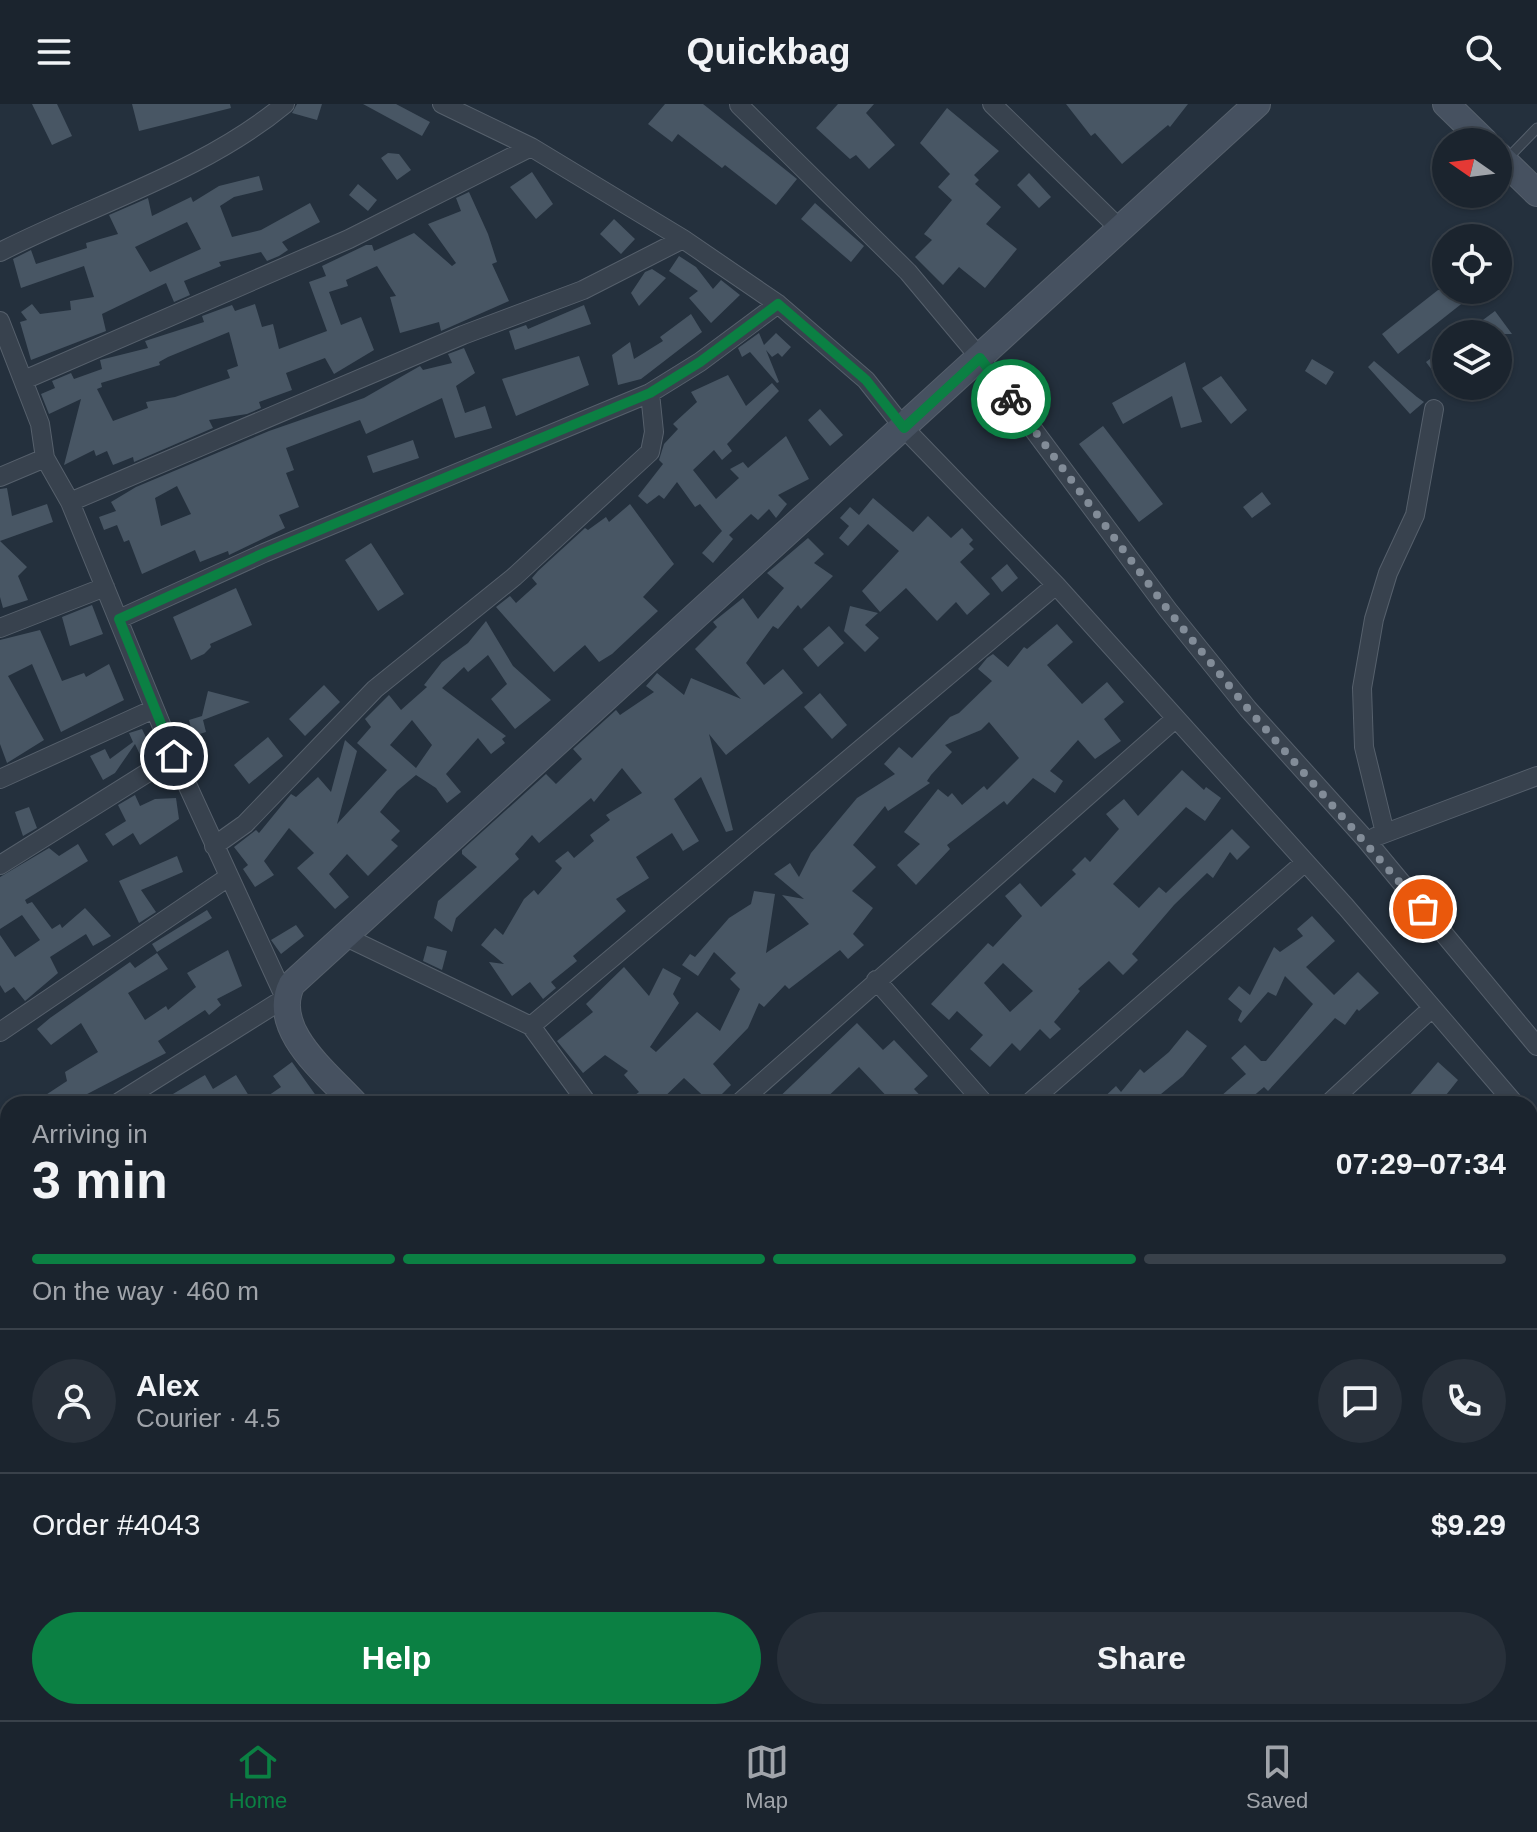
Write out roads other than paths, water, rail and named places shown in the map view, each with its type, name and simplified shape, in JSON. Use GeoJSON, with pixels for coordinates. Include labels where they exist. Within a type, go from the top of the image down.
{"type":"FeatureCollection","features":[{"type":"Feature","properties":{"kind":"street"},"geometry":{"type":"LineString","coordinates":[[0,252],[203,158],[285,104]]}},
{"type":"Feature","properties":{"kind":"street"},"geometry":{"type":"LineString","coordinates":[[442,104],[531,147],[683,239],[778,304],[866,380],[1056,585],[1508,1096]]}},
{"type":"Feature","properties":{"kind":"street"},"geometry":{"type":"LineString","coordinates":[[739,104],[908,272],[972,366],[1248,709],[1366,840],[1537,1046]]}},
{"type":"Feature","properties":{"kind":"street"},"geometry":{"type":"LineString","coordinates":[[992,104],[1120,229]]}},
{"type":"Feature","properties":{"kind":"street"},"geometry":{"type":"LineString","coordinates":[[1446,104],[1471,128]]}},
{"type":"Feature","properties":{"kind":"street"},"geometry":{"type":"LineString","coordinates":[[129,1096],[285,998],[292,984],[908,425],[1251,106]]}},
{"type":"Feature","properties":{"kind":"street"},"geometry":{"type":"LineString","coordinates":[[24,380],[349,239],[531,147]]}},
{"type":"Feature","properties":{"kind":"street"},"geometry":{"type":"LineString","coordinates":[[1512,169],[1537,193]]}},
{"type":"Feature","properties":{"kind":"street"},"geometry":{"type":"LineString","coordinates":[[70,502],[463,335],[583,290],[683,239]]}},
{"type":"Feature","properties":{"kind":"street"},"geometry":{"type":"LineString","coordinates":[[119,619],[264,553],[650,393],[700,362],[778,304]]}},
{"type":"Feature","properties":{"kind":"street"},"geometry":{"type":"LineString","coordinates":[[0,321],[40,424],[45,458],[70,502],[174,756],[227,878],[285,998],[285,1018],[295,1036],[348,1096]]}},
{"type":"Feature","properties":{"kind":"street"},"geometry":{"type":"LineString","coordinates":[[214,846],[245,824],[375,689],[514,577],[650,452],[654,432],[650,393]]}},
{"type":"Feature","properties":{"kind":"street"},"geometry":{"type":"LineString","coordinates":[[1385,833],[1364,747],[1362,688],[1374,619],[1388,573],[1415,515],[1434,409]]}},
{"type":"Feature","properties":{"kind":"street"},"geometry":{"type":"LineString","coordinates":[[0,477],[45,458]]}},
{"type":"Feature","properties":{"kind":"street"},"geometry":{"type":"LineString","coordinates":[[531,1026],[1056,585]]}},
{"type":"Feature","properties":{"kind":"street"},"geometry":{"type":"LineString","coordinates":[[0,628],[105,587]]}},
{"type":"Feature","properties":{"kind":"street"},"geometry":{"type":"LineString","coordinates":[[0,779],[154,709]]}},
{"type":"Feature","properties":{"kind":"street"},"geometry":{"type":"LineString","coordinates":[[747,1096],[1175,719]]}},
{"type":"Feature","properties":{"kind":"street"},"geometry":{"type":"LineString","coordinates":[[0,865],[174,756]]}},
{"type":"Feature","properties":{"kind":"street"},"geometry":{"type":"LineString","coordinates":[[1366,840],[1537,776]]}},
{"type":"Feature","properties":{"kind":"street"},"geometry":{"type":"LineString","coordinates":[[1037,1096],[1304,863]]}},
{"type":"Feature","properties":{"kind":"street"},"geometry":{"type":"LineString","coordinates":[[0,1032],[227,878]]}},
{"type":"Feature","properties":{"kind":"street"},"geometry":{"type":"LineString","coordinates":[[346,937],[531,1026],[582,1096]]}},
{"type":"Feature","properties":{"kind":"street"},"geometry":{"type":"LineString","coordinates":[[876,980],[978,1096]]}},
{"type":"Feature","properties":{"kind":"street"},"geometry":{"type":"LineString","coordinates":[[1337,1096],[1431,1009]]}},
{"type":"Feature","properties":{"kind":"lane"},"geometry":{"type":"LineString","coordinates":[[1512,149],[1537,128]]}}]}
